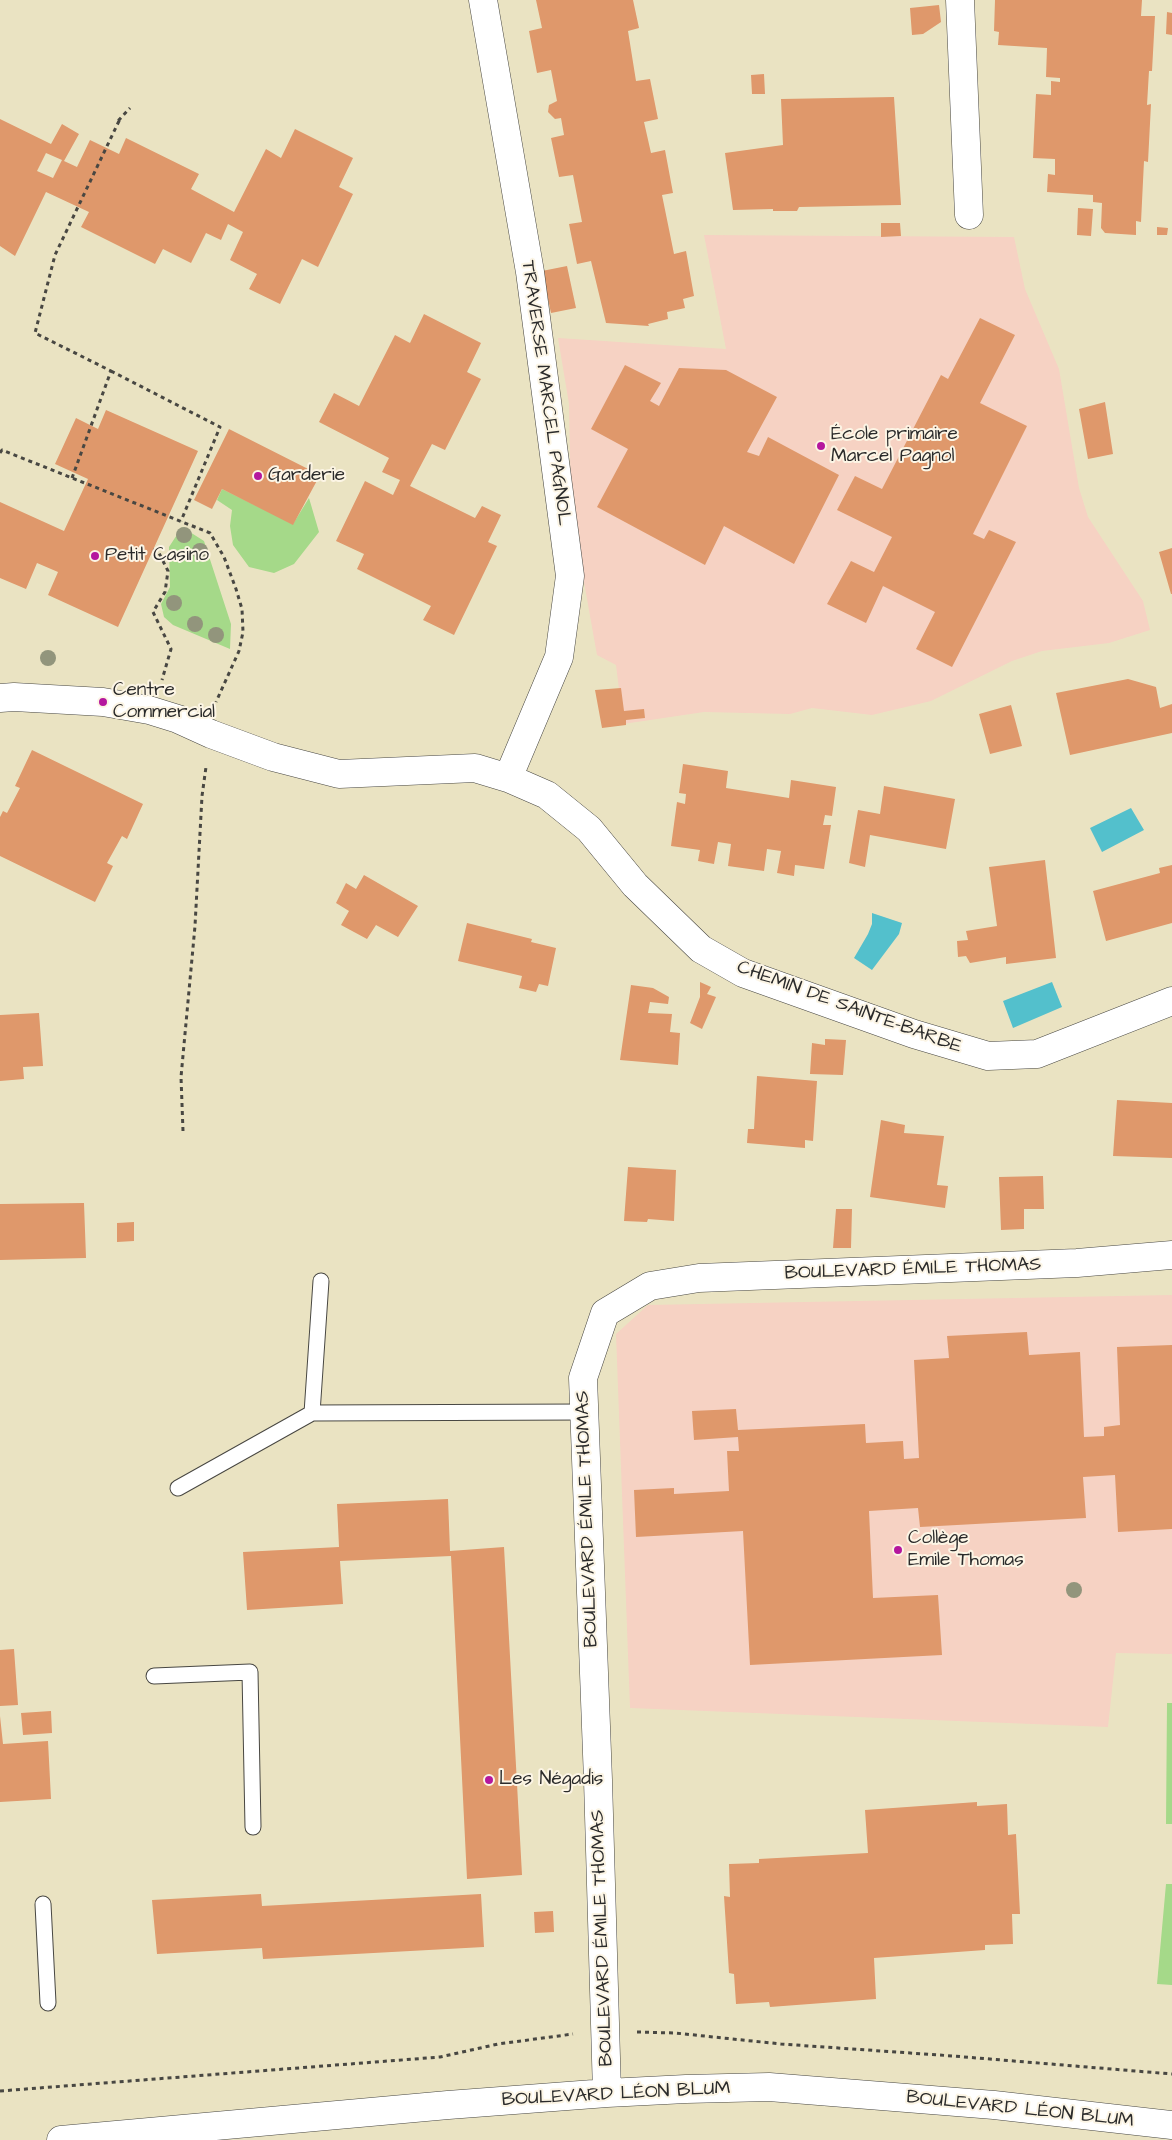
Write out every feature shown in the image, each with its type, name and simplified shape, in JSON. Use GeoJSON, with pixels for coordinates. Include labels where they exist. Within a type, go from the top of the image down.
{"type":"FeatureCollection","features":[{"type":"Feature","properties":{"kind":"street","name":"TRAVERSE MARCEL PAGNOL"},"geometry":{"type":"LineString","coordinates":[[483,0],[530,272],[570,576],[559,657],[508,778]]}},
{"type":"Feature","properties":{"kind":"street"},"geometry":{"type":"LineString","coordinates":[[960,0],[970,215]]}},
{"type":"Feature","properties":{"kind":"street","name":"CHEMIN DE SAINTE-BARBE"},"geometry":{"type":"LineString","coordinates":[[0,698],[14,697],[103,702],[149,710],[178,719],[211,734],[273,757],[339,774],[475,768],[508,778],[547,795],[589,828],[635,885],[700,949],[742,973],[914,1034],[988,1056],[1036,1054],[1172,1001]]}},
{"type":"Feature","properties":{"kind":"street","name":"BOULEVARD ÉMILE THOMAS"},"geometry":{"type":"LineString","coordinates":[[607,2093],[598,1780],[583,1378],[605,1313],[650,1286],[700,1278],[1077,1263],[1172,1255]]}},
{"type":"Feature","properties":{"kind":"street","name":"BOULEVARD LÉON BLUM"},"geometry":{"type":"LineString","coordinates":[[61,2140],[448,2105],[607,2093],[769,2087],[994,2105],[1172,2125]]}},
{"type":"Feature","properties":{"kind":"lane"},"geometry":{"type":"LineString","coordinates":[[312,1413],[321,1281]]}},
{"type":"Feature","properties":{"kind":"lane"},"geometry":{"type":"LineString","coordinates":[[178,1488],[312,1413],[584,1412]]}},
{"type":"Feature","properties":{"kind":"lane"},"geometry":{"type":"LineString","coordinates":[[154,1676],[250,1672],[253,1827]]}},
{"type":"Feature","properties":{"kind":"lane"},"geometry":{"type":"LineString","coordinates":[[43,1904],[48,2003]]}},
{"type":"Feature","properties":{"kind":"path"},"geometry":{"type":"LineString","coordinates":[[130,108],[117,122],[119,121],[55,255],[35,333],[220,427],[181,521]]}},
{"type":"Feature","properties":{"kind":"path"},"geometry":{"type":"LineString","coordinates":[[72,478],[111,371]]}},
{"type":"Feature","properties":{"kind":"path"},"geometry":{"type":"LineString","coordinates":[[149,710],[165,672],[171,648],[153,612],[164,592],[168,570],[158,551],[153,550]]}},
{"type":"Feature","properties":{"kind":"path"},"geometry":{"type":"LineString","coordinates":[[181,1077],[183,1131]]}},
{"type":"Feature","properties":{"kind":"path"},"geometry":{"type":"LineString","coordinates":[[633,2032],[675,2033],[781,2044],[1172,2074]]}},
{"type":"Feature","properties":{"kind":"path"},"geometry":{"type":"LineString","coordinates":[[0,2091],[440,2057],[498,2044],[554,2035],[579,2034]]}},
{"type":"Feature","properties":{"kind":"shaded area","name":"École primaire Marcel Pagnol"},"geometry":{"type":"Polygon","coordinates":[[[704,235],[1014,237],[1025,289],[1059,369],[1079,488],[1088,517],[1143,601],[1150,630],[1109,643],[1042,651],[1012,661],[931,701],[872,715],[812,708],[790,714],[704,712],[603,727],[619,689],[616,665],[597,655],[571,509],[569,404],[558,338],[726,349],[704,235]]]}},
{"type":"Feature","properties":{"kind":"shaded area","name":"Collège Emile Thomas"},"geometry":{"type":"Polygon","coordinates":[[[1172,1295],[1172,1654],[1116,1653],[1108,1727],[630,1708],[616,1334],[648,1305],[1172,1295]]]}},
{"type":"Feature","properties":{"kind":"green space"},"geometry":{"type":"Polygon","coordinates":[[[222,489],[293,524],[309,498],[319,532],[294,564],[274,573],[249,567],[233,545],[230,526],[232,510],[217,500],[222,489]]]}},
{"type":"Feature","properties":{"kind":"green space"},"geometry":{"type":"Polygon","coordinates":[[[182,527],[204,541],[231,624],[230,649],[173,625],[164,617],[161,604],[170,587],[169,547],[182,527]]]}},
{"type":"Feature","properties":{"kind":"green space"},"geometry":{"type":"Polygon","coordinates":[[[1167,1703],[1172,1703],[1172,1824],[1166,1824],[1167,1703]]]}},
{"type":"Feature","properties":{"kind":"green space"},"geometry":{"type":"Polygon","coordinates":[[[1166,1884],[1172,1884],[1172,1985],[1157,1984],[1166,1884]]]}},
{"type":"Feature","properties":{"kind":"water"},"geometry":{"type":"Polygon","coordinates":[[[1131,808],[1144,830],[1102,852],[1090,828],[1131,808]]]}},
{"type":"Feature","properties":{"kind":"water"},"geometry":{"type":"Polygon","coordinates":[[[872,913],[902,923],[899,934],[872,970],[854,958],[872,924],[872,913]]]}},
{"type":"Feature","properties":{"kind":"water"},"geometry":{"type":"Polygon","coordinates":[[[1052,982],[1062,1007],[1013,1028],[1003,1001],[1052,982]]]}},
{"type":"Feature","properties":{"kind":"building"},"geometry":{"type":"Polygon","coordinates":[[[536,0],[633,0],[639,28],[628,31],[636,81],[650,79],[658,119],[644,122],[651,153],[665,150],[673,193],[662,195],[674,254],[686,251],[694,296],[683,299],[685,308],[667,312],[668,319],[648,324],[649,326],[606,323],[591,261],[577,264],[569,224],[582,222],[573,175],[559,177],[551,138],[564,135],[561,118],[555,119],[548,112],[549,105],[557,101],[551,70],[537,73],[529,31],[542,28],[536,0]]]}},
{"type":"Feature","properties":{"kind":"building"},"geometry":{"type":"Polygon","coordinates":[[[995,0],[1142,0],[1141,16],[1155,16],[1152,71],[1149,71],[1147,105],[1151,104],[1148,162],[1144,161],[1141,222],[1136,221],[1136,235],[1105,233],[1101,228],[1102,203],[1093,202],[1093,195],[1047,192],[1048,174],[1055,175],[1055,159],[1033,158],[1036,94],[1051,95],[1051,81],[1060,82],[1060,78],[1046,77],[1047,48],[998,45],[999,32],[994,31],[995,0]]]}},
{"type":"Feature","properties":{"kind":"building"},"geometry":{"type":"Polygon","coordinates":[[[939,5],[941,22],[923,34],[912,35],[910,8],[939,5]]]}},
{"type":"Feature","properties":{"kind":"building"},"geometry":{"type":"Polygon","coordinates":[[[1167,12],[1172,13],[1172,35],[1166,34],[1167,12]]]}},
{"type":"Feature","properties":{"kind":"building"},"geometry":{"type":"Polygon","coordinates":[[[764,74],[765,94],[752,94],[751,75],[764,74]]]}},
{"type":"Feature","properties":{"kind":"building"},"geometry":{"type":"Polygon","coordinates":[[[894,97],[901,205],[799,207],[797,211],[773,211],[773,209],[733,210],[725,153],[783,145],[781,99],[894,97]]]}},
{"type":"Feature","properties":{"kind":"building"},"geometry":{"type":"Polygon","coordinates":[[[0,119],[51,144],[62,124],[79,134],[64,161],[77,167],[90,140],[119,154],[126,138],[199,174],[191,189],[234,212],[266,149],[281,158],[295,129],[353,158],[339,187],[353,194],[318,267],[302,259],[280,304],[249,289],[257,274],[230,260],[243,232],[228,224],[221,240],[206,233],[191,263],[163,249],[155,264],[81,227],[89,212],[46,192],[15,256],[0,246],[0,119]],[[46,153],[37,171],[53,178],[62,160],[46,153]]]}},
{"type":"Feature","properties":{"kind":"building"},"geometry":{"type":"Polygon","coordinates":[[[1078,208],[1093,209],[1091,236],[1077,235],[1078,208]]]}},
{"type":"Feature","properties":{"kind":"building"},"geometry":{"type":"Polygon","coordinates":[[[881,223],[900,223],[901,236],[881,237],[881,223]]]}},
{"type":"Feature","properties":{"kind":"building"},"geometry":{"type":"Polygon","coordinates":[[[1157,227],[1168,228],[1167,235],[1157,235],[1157,227]]]}},
{"type":"Feature","properties":{"kind":"building"},"geometry":{"type":"Polygon","coordinates":[[[567,266],[576,308],[551,313],[542,271],[567,266]]]}},
{"type":"Feature","properties":{"kind":"building"},"geometry":{"type":"Polygon","coordinates":[[[424,314],[481,343],[467,372],[481,379],[445,450],[432,444],[410,486],[475,518],[482,506],[501,515],[488,542],[497,546],[454,635],[423,620],[431,606],[357,569],[364,554],[336,541],[365,481],[393,495],[400,480],[382,472],[389,458],[319,422],[334,393],[359,406],[395,335],[410,343],[424,314]]]}},
{"type":"Feature","properties":{"kind":"building"},"geometry":{"type":"Polygon","coordinates":[[[980,318],[1015,335],[980,403],[1027,426],[973,534],[984,539],[989,530],[1016,542],[952,667],[916,649],[935,612],[883,586],[866,623],[827,604],[851,561],[874,572],[892,537],[837,510],[855,476],[882,489],[941,375],[948,379],[980,318]]]}},
{"type":"Feature","properties":{"kind":"building"},"geometry":{"type":"Polygon","coordinates":[[[625,365],[661,383],[650,401],[659,406],[679,368],[726,370],[777,397],[747,452],[759,456],[768,437],[839,475],[794,564],[724,526],[705,565],[597,507],[628,449],[591,429],[625,365]]]}},
{"type":"Feature","properties":{"kind":"building"},"geometry":{"type":"Polygon","coordinates":[[[1105,402],[1113,454],[1088,459],[1079,409],[1105,402]]]}},
{"type":"Feature","properties":{"kind":"building"},"geometry":{"type":"Polygon","coordinates":[[[106,410],[198,451],[118,627],[48,595],[58,572],[37,563],[26,589],[0,578],[0,502],[64,531],[88,479],[55,464],[76,418],[98,429],[106,410]]]}},
{"type":"Feature","properties":{"kind":"building"},"geometry":{"type":"Polygon","coordinates":[[[229,429],[320,475],[293,525],[222,489],[212,509],[194,500],[229,429]]]}},
{"type":"Feature","properties":{"kind":"building"},"geometry":{"type":"Polygon","coordinates":[[[1172,548],[1172,594],[1171,594],[1159,552],[1172,548]]]}},
{"type":"Feature","properties":{"kind":"building"},"geometry":{"type":"Polygon","coordinates":[[[1128,679],[1156,687],[1160,708],[1172,704],[1172,733],[1070,755],[1056,693],[1128,679]]]}},
{"type":"Feature","properties":{"kind":"building"},"geometry":{"type":"Polygon","coordinates":[[[621,688],[624,711],[644,709],[645,718],[626,720],[626,725],[602,728],[595,690],[621,688]]]}},
{"type":"Feature","properties":{"kind":"building"},"geometry":{"type":"Polygon","coordinates":[[[1011,705],[1022,746],[990,754],[979,714],[1011,705]]]}},
{"type":"Feature","properties":{"kind":"building"},"geometry":{"type":"Polygon","coordinates":[[[32,750],[143,804],[127,839],[122,836],[107,863],[113,866],[95,902],[0,856],[0,817],[3,811],[7,813],[20,788],[15,786],[32,750]]]}},
{"type":"Feature","properties":{"kind":"building"},"geometry":{"type":"Polygon","coordinates":[[[683,764],[728,771],[726,788],[789,798],[791,780],[836,787],[832,816],[825,815],[823,825],[831,825],[824,869],[795,865],[794,876],[777,873],[781,851],[767,849],[764,871],[728,866],[731,844],[718,842],[714,864],[698,861],[700,850],[671,846],[677,802],[685,804],[686,794],[679,793],[683,764]]]}},
{"type":"Feature","properties":{"kind":"building"},"geometry":{"type":"Polygon","coordinates":[[[884,786],[955,799],[946,849],[870,835],[865,867],[849,863],[858,810],[880,814],[884,786]]]}},
{"type":"Feature","properties":{"kind":"building"},"geometry":{"type":"Polygon","coordinates":[[[1045,860],[1056,958],[1006,964],[1006,957],[970,963],[966,956],[958,957],[957,941],[968,940],[966,931],[997,926],[989,867],[1045,860]]]}},
{"type":"Feature","properties":{"kind":"building"},"geometry":{"type":"Polygon","coordinates":[[[1172,865],[1172,923],[1106,941],[1093,891],[1160,873],[1159,868],[1172,865]]]}},
{"type":"Feature","properties":{"kind":"building"},"geometry":{"type":"Polygon","coordinates":[[[364,875],[418,906],[398,937],[376,925],[367,939],[341,925],[349,911],[336,903],[346,883],[356,889],[364,875]]]}},
{"type":"Feature","properties":{"kind":"building"},"geometry":{"type":"Polygon","coordinates":[[[467,923],[532,939],[531,942],[556,948],[548,986],[539,984],[536,992],[519,988],[522,976],[458,961],[467,923]]]}},
{"type":"Feature","properties":{"kind":"building"},"geometry":{"type":"Polygon","coordinates":[[[700,982],[711,987],[707,994],[716,997],[702,1029],[690,1023],[700,997],[700,982]]]}},
{"type":"Feature","properties":{"kind":"building"},"geometry":{"type":"Polygon","coordinates":[[[631,985],[653,988],[669,997],[668,1004],[650,1002],[648,1013],[672,1014],[670,1032],[680,1033],[678,1065],[620,1060],[631,985]]]}},
{"type":"Feature","properties":{"kind":"building"},"geometry":{"type":"Polygon","coordinates":[[[39,1013],[43,1066],[23,1067],[24,1079],[0,1081],[0,1015],[39,1013]]]}},
{"type":"Feature","properties":{"kind":"building"},"geometry":{"type":"Polygon","coordinates":[[[825,1039],[846,1040],[843,1075],[810,1074],[812,1043],[825,1045],[825,1039]]]}},
{"type":"Feature","properties":{"kind":"building"},"geometry":{"type":"Polygon","coordinates":[[[757,1076],[817,1081],[813,1141],[805,1140],[805,1148],[747,1143],[748,1129],[754,1129],[757,1076]]]}},
{"type":"Feature","properties":{"kind":"building"},"geometry":{"type":"Polygon","coordinates":[[[1117,1100],[1172,1103],[1172,1158],[1113,1156],[1117,1100]]]}},
{"type":"Feature","properties":{"kind":"building"},"geometry":{"type":"Polygon","coordinates":[[[881,1120],[905,1125],[904,1133],[944,1136],[937,1185],[948,1186],[945,1208],[870,1197],[881,1120]]]}},
{"type":"Feature","properties":{"kind":"building"},"geometry":{"type":"Polygon","coordinates":[[[628,1167],[676,1170],[674,1221],[648,1219],[647,1222],[624,1221],[628,1167]]]}},
{"type":"Feature","properties":{"kind":"building"},"geometry":{"type":"Polygon","coordinates":[[[1043,1176],[1044,1209],[1024,1209],[1024,1229],[1001,1230],[999,1177],[1043,1176]]]}},
{"type":"Feature","properties":{"kind":"building"},"geometry":{"type":"Polygon","coordinates":[[[84,1203],[86,1258],[0,1260],[0,1204],[84,1203]]]}},
{"type":"Feature","properties":{"kind":"building"},"geometry":{"type":"Polygon","coordinates":[[[836,1209],[852,1209],[851,1248],[833,1248],[836,1209]]]}},
{"type":"Feature","properties":{"kind":"building"},"geometry":{"type":"Polygon","coordinates":[[[134,1222],[134,1241],[117,1242],[117,1223],[134,1222]]]}},
{"type":"Feature","properties":{"kind":"building"},"geometry":{"type":"Polygon","coordinates":[[[1027,1332],[1029,1355],[1080,1352],[1084,1437],[1104,1436],[1104,1427],[1120,1425],[1117,1347],[1172,1345],[1172,1529],[1118,1532],[1115,1475],[1083,1477],[1086,1518],[920,1527],[918,1508],[869,1511],[873,1598],[938,1595],[942,1655],[750,1665],[743,1531],[636,1537],[634,1490],[674,1488],[674,1494],[729,1491],[727,1451],[739,1451],[738,1437],[694,1440],[692,1411],[736,1409],[738,1430],[865,1424],[866,1443],[903,1441],[904,1459],[919,1458],[914,1360],[949,1358],[947,1336],[1027,1332]]]}},
{"type":"Feature","properties":{"kind":"building","name":"Les Négadis"},"geometry":{"type":"Polygon","coordinates":[[[448,1499],[450,1551],[504,1547],[522,1875],[467,1879],[451,1556],[340,1561],[343,1604],[247,1610],[243,1552],[339,1547],[337,1504],[448,1499]]]}},
{"type":"Feature","properties":{"kind":"building"},"geometry":{"type":"Polygon","coordinates":[[[14,1649],[18,1705],[0,1706],[0,1650],[14,1649]]]}},
{"type":"Feature","properties":{"kind":"building"},"geometry":{"type":"Polygon","coordinates":[[[51,1711],[52,1733],[23,1735],[21,1713],[51,1711]]]}},
{"type":"Feature","properties":{"kind":"building"},"geometry":{"type":"Polygon","coordinates":[[[0,1716],[3,1744],[48,1741],[51,1799],[0,1802],[0,1716]]]}},
{"type":"Feature","properties":{"kind":"building"},"geometry":{"type":"Polygon","coordinates":[[[977,1802],[977,1806],[1007,1804],[1008,1835],[1016,1834],[1020,1914],[1012,1914],[1013,1944],[985,1945],[985,1950],[874,1958],[876,1999],[770,2007],[769,2002],[736,2004],[734,1974],[729,1973],[724,1896],[730,1897],[729,1864],[759,1863],[759,1859],[868,1853],[865,1810],[977,1802]]]}},
{"type":"Feature","properties":{"kind":"building"},"geometry":{"type":"Polygon","coordinates":[[[261,1894],[262,1906],[481,1894],[484,1947],[263,1959],[262,1948],[157,1954],[152,1900],[261,1894]]]}},
{"type":"Feature","properties":{"kind":"building"},"geometry":{"type":"Polygon","coordinates":[[[553,1911],[554,1932],[535,1933],[534,1912],[553,1911]]]}},
{"type":"Feature","properties":{"kind":"place","name":"École primaire Marcel Pagnol"},"geometry":{"type":"Point","coordinates":[821,446]}},
{"type":"Feature","properties":{"kind":"place","name":"Garderie"},"geometry":{"type":"Point","coordinates":[258,476]}},
{"type":"Feature","properties":{"kind":"place","name":"Petit Casino"},"geometry":{"type":"Point","coordinates":[95,556]}},
{"type":"Feature","properties":{"kind":"place","name":"Centre Commercial"},"geometry":{"type":"Point","coordinates":[103,702]}},
{"type":"Feature","properties":{"kind":"place","name":"Collège Emile Thomas"},"geometry":{"type":"Point","coordinates":[898,1550]}},
{"type":"Feature","properties":{"kind":"place","name":"Les Négadis"},"geometry":{"type":"Point","coordinates":[489,1780]}}]}
